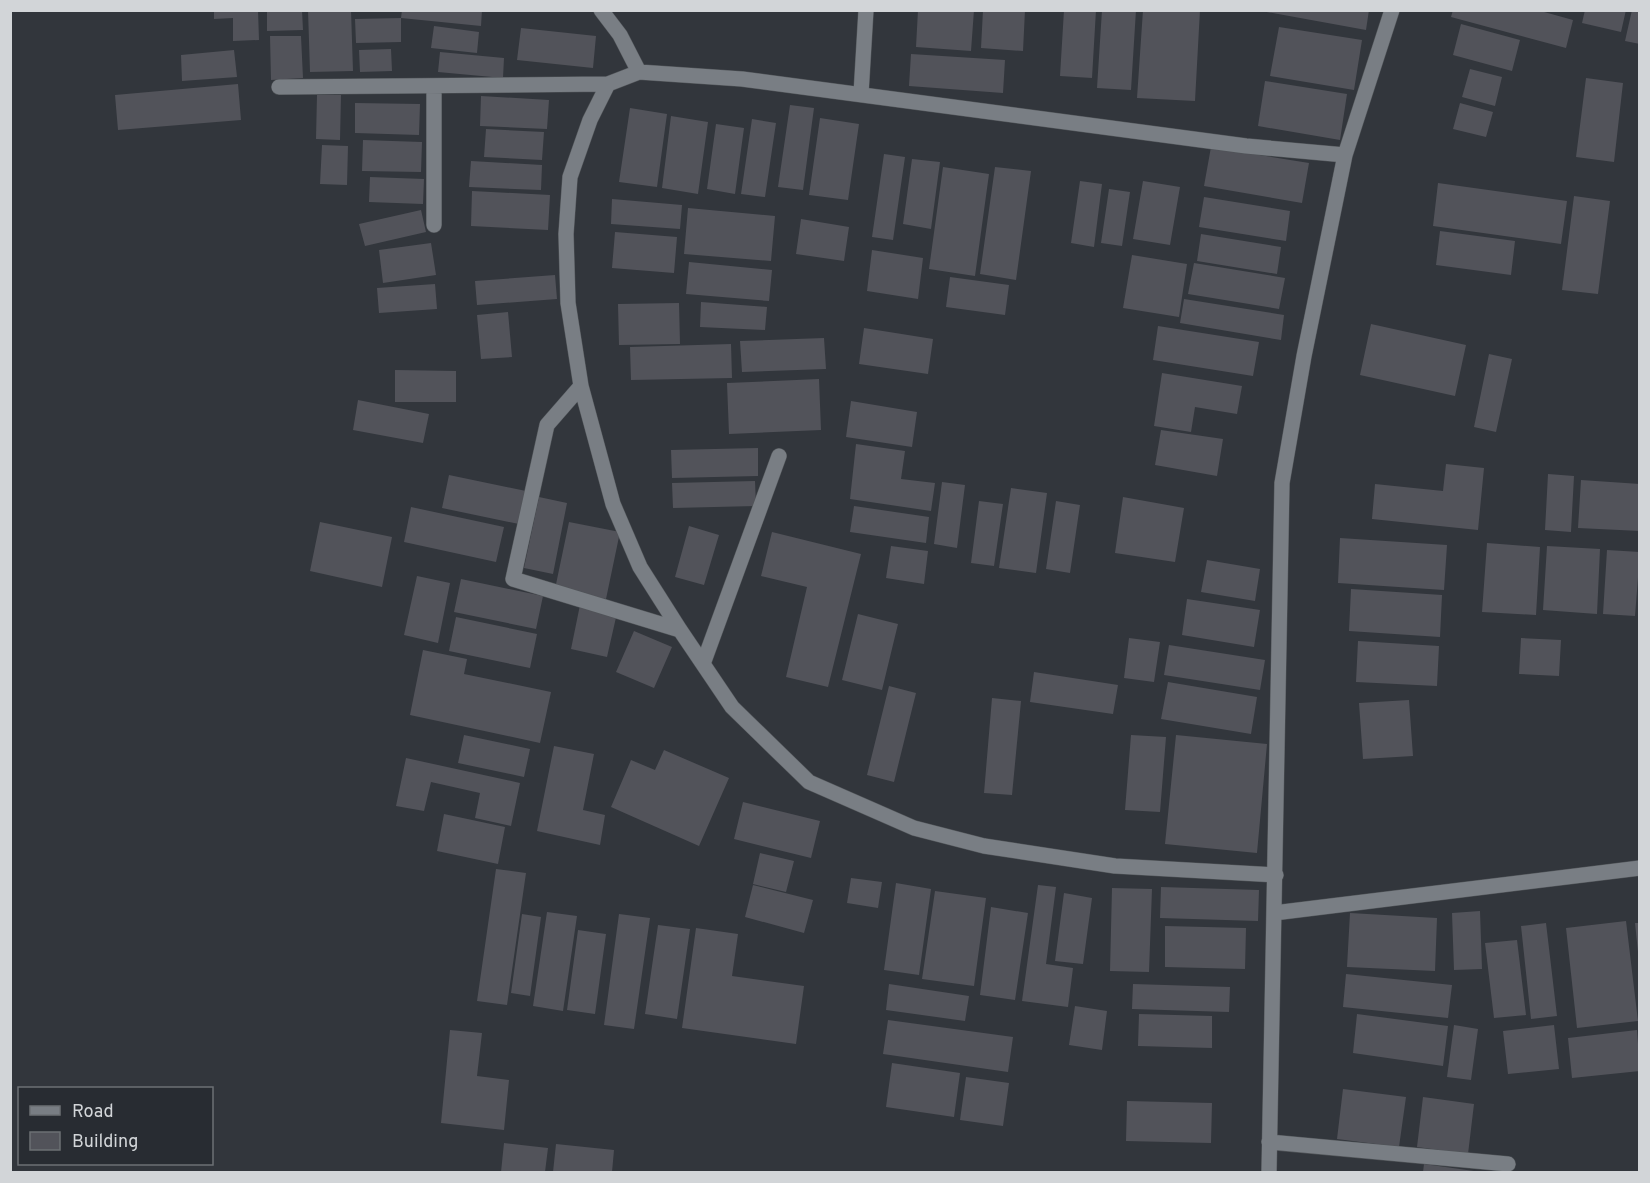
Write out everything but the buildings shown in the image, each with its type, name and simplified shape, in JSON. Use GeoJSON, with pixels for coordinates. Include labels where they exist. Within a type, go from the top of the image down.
{"type":"FeatureCollection","features":[{"type":"Feature","properties":{"kind":"street"},"geometry":{"type":"LineString","coordinates":[[601,10],[620,35],[639,72]]}},
{"type":"Feature","properties":{"kind":"street"},"geometry":{"type":"LineString","coordinates":[[861,94],[866,10]]}},
{"type":"Feature","properties":{"kind":"street"},"geometry":{"type":"LineString","coordinates":[[1269,1173],[1282,483],[1304,356],[1345,155],[1392,10]]}},
{"type":"Feature","properties":{"kind":"street"},"geometry":{"type":"LineString","coordinates":[[279,87],[608,84],[639,72],[742,79],[1246,146],[1345,155]]}},
{"type":"Feature","properties":{"kind":"street"},"geometry":{"type":"LineString","coordinates":[[608,84],[590,120],[570,177],[566,234],[568,303],[581,386],[613,504],[640,567],[732,707],[809,782],[914,828],[984,846],[1115,866],[1276,875]]}},
{"type":"Feature","properties":{"kind":"street"},"geometry":{"type":"LineString","coordinates":[[434,87],[434,225]]}},
{"type":"Feature","properties":{"kind":"street"},"geometry":{"type":"LineString","coordinates":[[581,386],[548,425],[513,579],[680,630]]}},
{"type":"Feature","properties":{"kind":"street"},"geometry":{"type":"LineString","coordinates":[[703,664],[779,456]]}},
{"type":"Feature","properties":{"kind":"street"},"geometry":{"type":"LineString","coordinates":[[1274,913],[1640,868]]}},
{"type":"Feature","properties":{"kind":"street"},"geometry":{"type":"LineString","coordinates":[[1269,1142],[1508,1164]]}}]}
